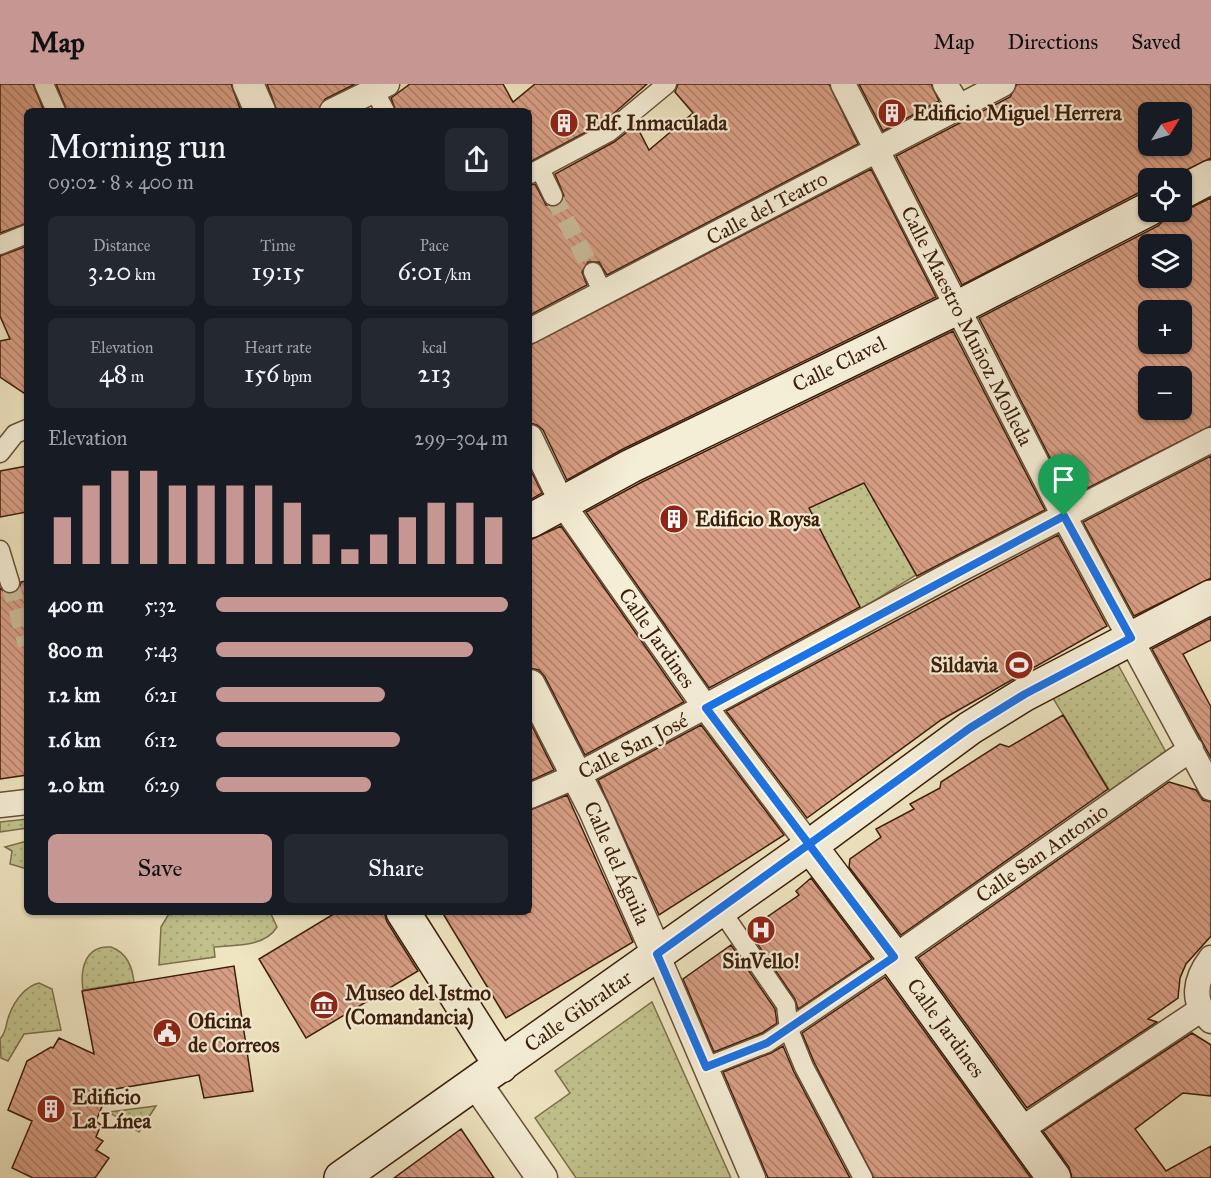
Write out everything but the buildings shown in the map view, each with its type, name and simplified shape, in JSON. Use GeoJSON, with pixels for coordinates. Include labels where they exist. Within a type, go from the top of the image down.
{"type":"FeatureCollection","features":[{"type":"Feature","properties":{"kind":"main road"},"geometry":{"type":"LineString","coordinates":[[1192,187],[1211,177]]}},
{"type":"Feature","properties":{"kind":"main road","name":"Calle Clavel"},"geometry":{"type":"LineString","coordinates":[[532,520],[631,466],[957,308],[1138,215]]}},
{"type":"Feature","properties":{"kind":"main road","name":"Calle Gibraltar"},"geometry":{"type":"LineString","coordinates":[[341,1178],[810,846],[970,728],[1025,694],[1211,597]]}},
{"type":"Feature","properties":{"kind":"main road","name":"Calle Jardines"},"geometry":{"type":"LineString","coordinates":[[810,846],[894,957],[1054,1178]]}},
{"type":"Feature","properties":{"kind":"main road"},"geometry":{"type":"LineString","coordinates":[[405,915],[488,1075]]}},
{"type":"Feature","properties":{"kind":"street"},"geometry":{"type":"LineString","coordinates":[[45,84],[55,108]]}},
{"type":"Feature","properties":{"kind":"street"},"geometry":{"type":"LineString","coordinates":[[248,84],[259,108]]}},
{"type":"Feature","properties":{"kind":"street"},"geometry":{"type":"LineString","coordinates":[[553,196],[535,171],[609,132],[667,84]]}},
{"type":"Feature","properties":{"kind":"street","name":"Calle Maestro Muñoz Molleda"},"geometry":{"type":"LineString","coordinates":[[843,84],[1064,516],[1211,789]]}},
{"type":"Feature","properties":{"kind":"street"},"geometry":{"type":"LineString","coordinates":[[945,84],[959,107]]}},
{"type":"Feature","properties":{"kind":"street","name":"Calle del Teatro"},"geometry":{"type":"LineString","coordinates":[[532,330],[1003,84]]}},
{"type":"Feature","properties":{"kind":"street"},"geometry":{"type":"LineString","coordinates":[[340,108],[380,93]]}},
{"type":"Feature","properties":{"kind":"street"},"geometry":{"type":"LineString","coordinates":[[0,245],[24,235]]}},
{"type":"Feature","properties":{"kind":"street"},"geometry":{"type":"LineString","coordinates":[[593,272],[603,293]]}},
{"type":"Feature","properties":{"kind":"street"},"geometry":{"type":"LineString","coordinates":[[0,453],[15,434],[24,430]]}},
{"type":"Feature","properties":{"kind":"street","name":"Calle San José"},"geometry":{"type":"LineString","coordinates":[[532,795],[576,776],[1211,440]]}},
{"type":"Feature","properties":{"kind":"street","name":"Calle Jardines"},"geometry":{"type":"LineString","coordinates":[[532,441],[562,503],[706,708],[810,846]]}},
{"type":"Feature","properties":{"kind":"street"},"geometry":{"type":"LineString","coordinates":[[0,550],[10,583]]}},
{"type":"Feature","properties":{"kind":"street","name":"Calle del Águila"},"geometry":{"type":"LineString","coordinates":[[532,689],[576,776],[657,954],[753,1178]]}},
{"type":"Feature","properties":{"kind":"street","name":"Calle San Antonio"},"geometry":{"type":"LineString","coordinates":[[894,957],[1191,749]]}},
{"type":"Feature","properties":{"kind":"street"},"geometry":{"type":"LineString","coordinates":[[0,805],[24,802]]}},
{"type":"Feature","properties":{"kind":"street"},"geometry":{"type":"LineString","coordinates":[[720,909],[781,996],[788,1013],[789,1030],[804,1067],[863,1178]]}},
{"type":"Feature","properties":{"kind":"street"},"geometry":{"type":"LineString","coordinates":[[706,1067],[767,1043],[894,957]]}},
{"type":"Feature","properties":{"kind":"street"},"geometry":{"type":"LineString","coordinates":[[1020,1130],[1205,1016],[1196,996],[1198,986],[1211,958]]}},
{"type":"Feature","properties":{"kind":"street"},"geometry":{"type":"LineString","coordinates":[[488,1075],[542,1178]]}},
{"type":"Feature","properties":{"kind":"green space"},"geometry":{"type":"Polygon","coordinates":[[[871,479],[878,507],[916,575],[861,609],[817,524],[805,509],[871,479]]]}},
{"type":"Feature","properties":{"kind":"green space"},"geometry":{"type":"Polygon","coordinates":[[[1116,661],[1167,754],[1110,791],[1051,695],[1116,661]]]}},
{"type":"Feature","properties":{"kind":"green space"},"geometry":{"type":"Polygon","coordinates":[[[24,819],[24,828],[0,832],[0,822],[24,819]]]}},
{"type":"Feature","properties":{"kind":"green space"},"geometry":{"type":"Polygon","coordinates":[[[24,842],[24,868],[10,864],[12,851],[5,847],[24,842]]]}},
{"type":"Feature","properties":{"kind":"green space"},"geometry":{"type":"Polygon","coordinates":[[[168,915],[271,915],[277,927],[272,934],[257,942],[214,947],[215,957],[159,965],[161,927],[168,915]]]}},
{"type":"Feature","properties":{"kind":"green space"},"geometry":{"type":"Polygon","coordinates":[[[111,947],[125,956],[134,982],[83,990],[82,974],[86,960],[95,950],[111,947]]]}},
{"type":"Feature","properties":{"kind":"green space"},"geometry":{"type":"Polygon","coordinates":[[[39,983],[52,989],[61,1030],[24,1034],[8,1061],[1,1058],[0,1039],[12,1008],[25,990],[39,983]]]}},
{"type":"Feature","properties":{"kind":"green space"},"geometry":{"type":"Polygon","coordinates":[[[652,1002],[731,1178],[576,1178],[535,1118],[570,1093],[555,1071],[652,1002]]]}},
{"type":"Feature","properties":{"kind":"green space"},"geometry":{"type":"Polygon","coordinates":[[[156,1106],[139,1132],[109,1112],[156,1106]]]}},
{"type":"Feature","properties":{"kind":"tunnel"},"geometry":{"type":"LineString","coordinates":[[553,196],[593,272]]}},
{"type":"Feature","properties":{"kind":"tunnel"},"geometry":{"type":"LineString","coordinates":[[10,583],[24,634]]}},
{"type":"Feature","properties":{"kind":"place","name":"Edificio Miguel Herrera"},"geometry":{"type":"Point","coordinates":[892,113]}},
{"type":"Feature","properties":{"kind":"place","name":"Edf. Inmaculada"},"geometry":{"type":"Point","coordinates":[564,123]}},
{"type":"Feature","properties":{"kind":"place","name":"Edificio Roysa"},"geometry":{"type":"Point","coordinates":[674,519]}},
{"type":"Feature","properties":{"kind":"place","name":"Sildavia"},"geometry":{"type":"Point","coordinates":[1019,665]}},
{"type":"Feature","properties":{"kind":"place","name":"SinVello!"},"geometry":{"type":"Point","coordinates":[761,930]}},
{"type":"Feature","properties":{"kind":"place","name":"Museo del Istmo (Comandancia)"},"geometry":{"type":"Point","coordinates":[324,1005]}},
{"type":"Feature","properties":{"kind":"place","name":"Oficina de Correos"},"geometry":{"type":"Point","coordinates":[167,1033]}},
{"type":"Feature","properties":{"kind":"place","name":"Edificio La Línea"},"geometry":{"type":"Point","coordinates":[51,1109]}},
{"type":"Feature","properties":{"kind":"route"},"geometry":{"type":"LineString","coordinates":[[1064,516],[953,573],[706,708],[810,846],[894,957],[767,1043],[706,1067],[657,954],[810,846],[970,728],[1025,694],[1131,638],[1064,516]]}}]}
